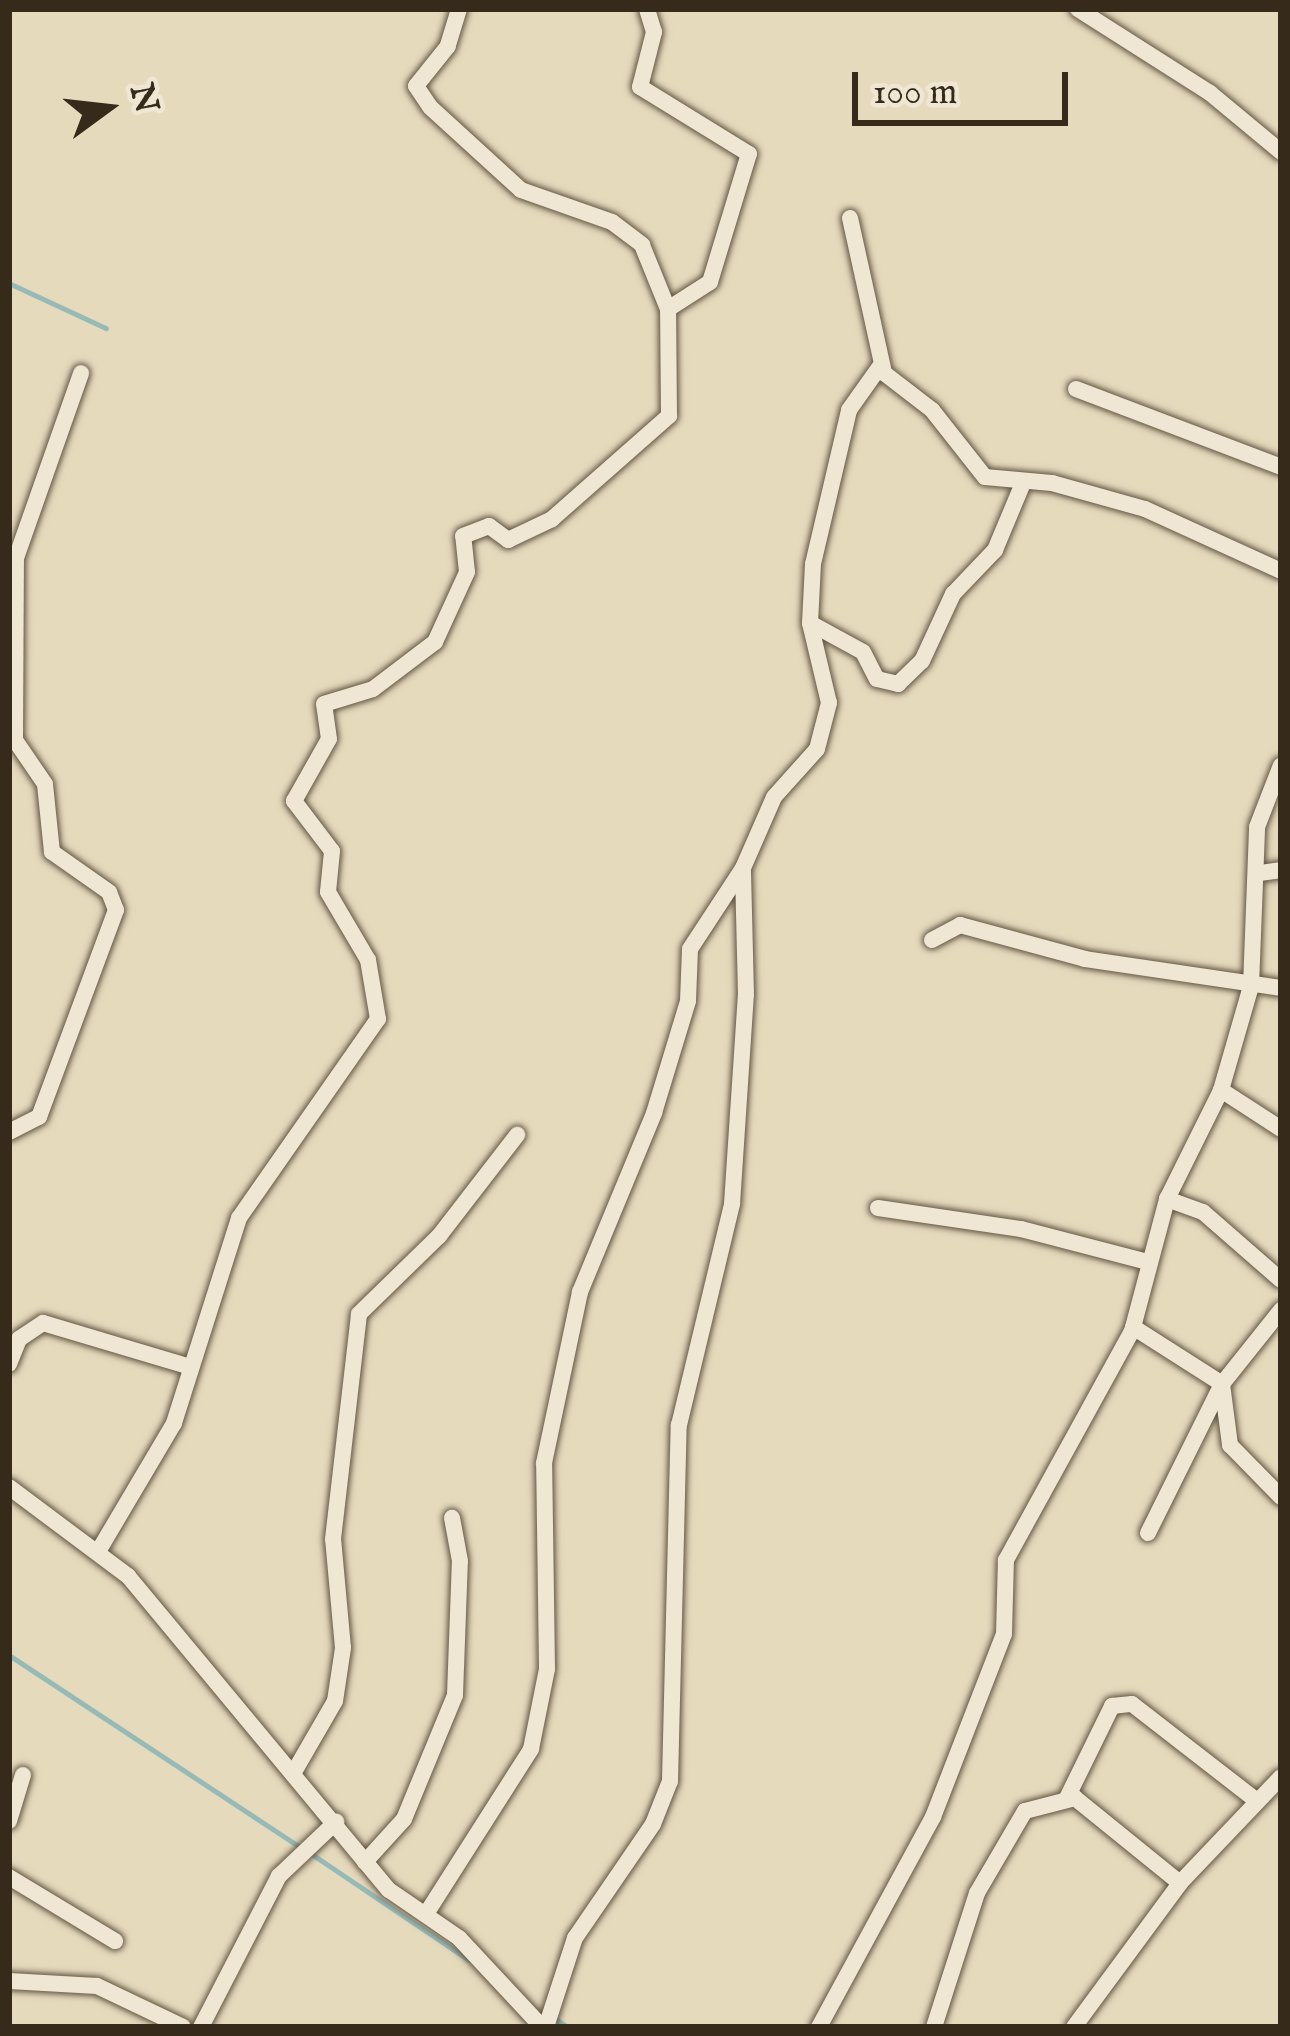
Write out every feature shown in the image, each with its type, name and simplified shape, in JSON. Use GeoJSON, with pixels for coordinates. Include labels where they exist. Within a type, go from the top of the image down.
{"type":"FeatureCollection","features":[{"type":"Feature","properties":{"kind":"street"},"geometry":{"type":"LineString","coordinates":[[99,1550],[174,1423],[188,1366],[239,1218],[378,1018],[368,960],[328,892],[332,851],[294,801],[329,739],[324,704],[373,689],[435,642],[467,572],[464,536],[489,526],[508,540],[551,519],[669,416],[668,310],[642,245],[612,222],[521,190],[430,107],[416,86],[448,46],[459,9]]}},
{"type":"Feature","properties":{"kind":"street"},"geometry":{"type":"LineString","coordinates":[[647,9],[654,32],[640,87],[749,154],[710,282],[668,310]]}},
{"type":"Feature","properties":{"kind":"street"},"geometry":{"type":"LineString","coordinates":[[1078,9],[1210,93],[1281,152]]}},
{"type":"Feature","properties":{"kind":"street"},"geometry":{"type":"LineString","coordinates":[[850,218],[881,365],[985,477],[1145,509],[1281,571]]}},
{"type":"Feature","properties":{"kind":"street"},"geometry":{"type":"LineString","coordinates":[[426,1914],[531,1750],[547,1669],[544,1463],[580,1292],[654,1113],[688,1001],[691,949],[743,868],[774,797],[817,749],[829,703],[810,623],[813,564],[849,410],[881,365]]}},
{"type":"Feature","properties":{"kind":"street"},"geometry":{"type":"LineString","coordinates":[[9,1132],[39,1117],[116,910],[109,892],[52,852],[45,784],[15,740],[16,558],[81,373]]}},
{"type":"Feature","properties":{"kind":"street"},"geometry":{"type":"LineString","coordinates":[[1076,389],[1281,467]]}},
{"type":"Feature","properties":{"kind":"street"},"geometry":{"type":"LineString","coordinates":[[810,623],[863,652],[878,679],[898,684],[922,662],[953,594],[995,550],[1023,483]]}},
{"type":"Feature","properties":{"kind":"street"},"geometry":{"type":"LineString","coordinates":[[819,2027],[933,1817],[1004,1634],[1006,1560],[1133,1327],[1167,1199],[1221,1090],[1251,986],[1260,873],[1257,826],[1281,765]]}},
{"type":"Feature","properties":{"kind":"street"},"geometry":{"type":"LineString","coordinates":[[9,1487],[99,1550],[294,1772],[365,1862],[544,2027],[575,1938],[653,1824],[670,1781],[680,1425],[732,1204],[746,995],[743,868]]}},
{"type":"Feature","properties":{"kind":"street"},"geometry":{"type":"LineString","coordinates":[[1260,873],[1281,870]]}},
{"type":"Feature","properties":{"kind":"street"},"geometry":{"type":"LineString","coordinates":[[932,940],[961,926],[1085,959],[1281,988]]}},
{"type":"Feature","properties":{"kind":"street"},"geometry":{"type":"LineString","coordinates":[[1221,1090],[1281,1129]]}},
{"type":"Feature","properties":{"kind":"street"},"geometry":{"type":"LineString","coordinates":[[294,1772],[335,1701],[343,1648],[332,1539],[359,1314],[439,1236],[517,1135]]}},
{"type":"Feature","properties":{"kind":"street"},"geometry":{"type":"LineString","coordinates":[[1167,1199],[1203,1212],[1281,1280]]}},
{"type":"Feature","properties":{"kind":"street"},"geometry":{"type":"LineString","coordinates":[[878,1208],[1021,1229],[1148,1262]]}},
{"type":"Feature","properties":{"kind":"street"},"geometry":{"type":"LineString","coordinates":[[1148,1533],[1222,1384],[1281,1310]]}},
{"type":"Feature","properties":{"kind":"street"},"geometry":{"type":"LineString","coordinates":[[9,1364],[19,1339],[43,1323],[188,1366]]}},
{"type":"Feature","properties":{"kind":"street"},"geometry":{"type":"LineString","coordinates":[[1133,1327],[1222,1384],[1230,1444],[1281,1497]]}},
{"type":"Feature","properties":{"kind":"street"},"geometry":{"type":"LineString","coordinates":[[365,1862],[404,1819],[455,1695],[460,1561],[452,1518]]}},
{"type":"Feature","properties":{"kind":"street"},"geometry":{"type":"LineString","coordinates":[[934,2027],[1003,1840],[1025,1811],[1066,1800],[1112,1706],[1132,1704],[1257,1802]]}},
{"type":"Feature","properties":{"kind":"street"},"geometry":{"type":"LineString","coordinates":[[9,1821],[23,1775]]}},
{"type":"Feature","properties":{"kind":"street"},"geometry":{"type":"LineString","coordinates":[[1074,2027],[1180,1883],[1281,1777]]}},
{"type":"Feature","properties":{"kind":"street"},"geometry":{"type":"LineString","coordinates":[[1066,1800],[1180,1883]]}},
{"type":"Feature","properties":{"kind":"street"},"geometry":{"type":"LineString","coordinates":[[201,2027],[279,1876],[336,1822]]}},
{"type":"Feature","properties":{"kind":"street"},"geometry":{"type":"LineString","coordinates":[[9,1877],[116,1941]]}},
{"type":"Feature","properties":{"kind":"street"},"geometry":{"type":"LineString","coordinates":[[9,1981],[97,1986],[183,2027]]}},
{"type":"Feature","properties":{"kind":"waterway"},"geometry":{"type":"LineString","coordinates":[[9,283],[106,328]]}},
{"type":"Feature","properties":{"kind":"waterway"},"geometry":{"type":"LineString","coordinates":[[9,1655],[299,1846]]}},
{"type":"Feature","properties":{"kind":"waterway"},"geometry":{"type":"LineString","coordinates":[[309,1852],[469,1960]]}},
{"type":"Feature","properties":{"kind":"waterway"},"geometry":{"type":"LineString","coordinates":[[553,2017],[568,2027]]}}]}
